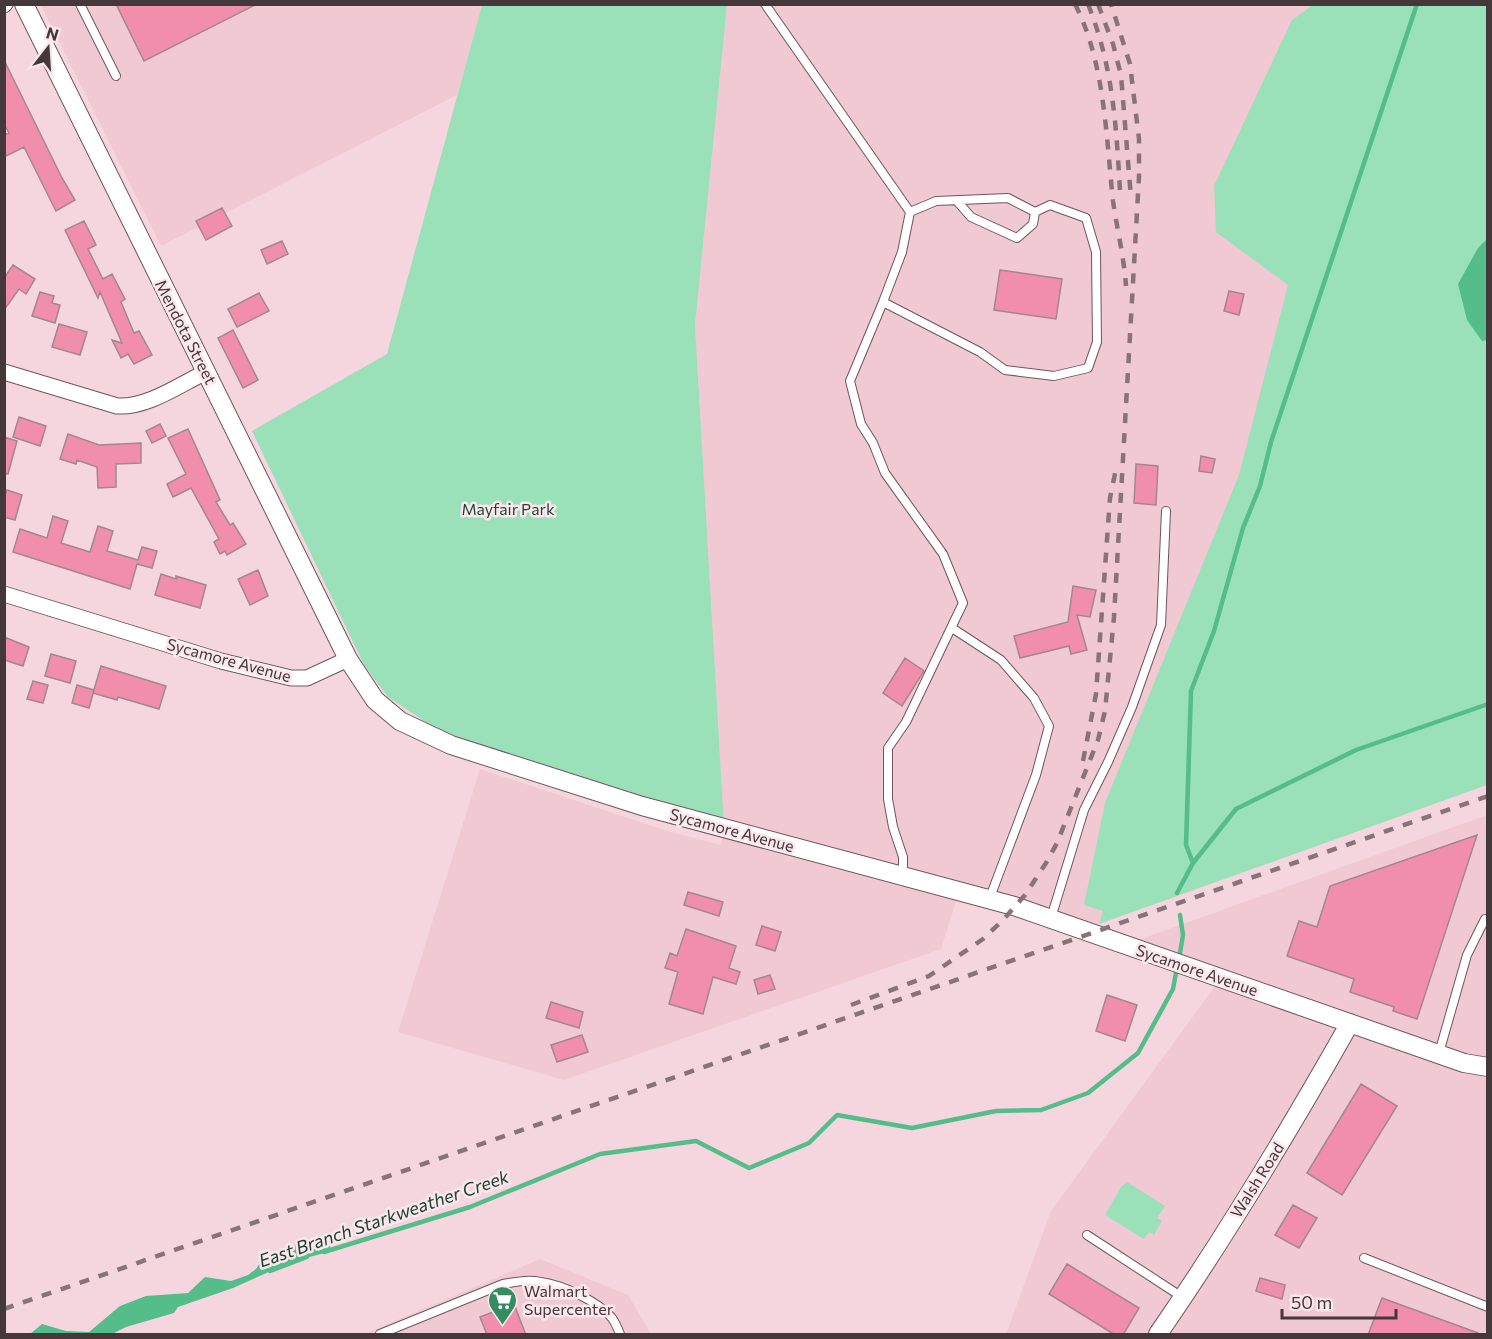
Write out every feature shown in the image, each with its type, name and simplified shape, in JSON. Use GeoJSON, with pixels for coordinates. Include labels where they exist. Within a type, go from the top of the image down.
{"type":"FeatureCollection","features":[{"type":"Feature","properties":{"kind":"street","name":"Mendota Street"},"geometry":{"type":"LineString","coordinates":[[24,4],[348,659]]}},
{"type":"Feature","properties":{"kind":"street"},"geometry":{"type":"LineString","coordinates":[[4,372],[125,407],[156,396],[206,372]]}},
{"type":"Feature","properties":{"kind":"street","name":"Sycamore Avenue"},"geometry":{"type":"LineString","coordinates":[[4,594],[221,661],[291,678],[307,678],[348,659],[375,700],[400,722],[451,745],[642,806],[1014,906],[1464,1063],[1488,1067]]}},
{"type":"Feature","properties":{"kind":"street","name":"Walsh Road"},"geometry":{"type":"LineString","coordinates":[[1158,1335],[1298,1113],[1350,1023]]}},
{"type":"Feature","properties":{"kind":"lane"},"geometry":{"type":"LineString","coordinates":[[80,4],[116,76]]}},
{"type":"Feature","properties":{"kind":"lane"},"geometry":{"type":"LineString","coordinates":[[765,4],[910,212],[902,252],[850,381],[861,424],[873,443],[885,473],[943,554],[963,603],[906,722],[888,748],[888,799],[893,827],[903,857],[903,876]]}},
{"type":"Feature","properties":{"kind":"lane"},"geometry":{"type":"LineString","coordinates":[[910,212],[936,201],[1008,198],[1035,212]]}},
{"type":"Feature","properties":{"kind":"lane"},"geometry":{"type":"LineString","coordinates":[[957,201],[971,217],[1017,238],[1033,224],[1035,212]]}},
{"type":"Feature","properties":{"kind":"lane"},"geometry":{"type":"LineString","coordinates":[[883,302],[980,352],[1005,370],[1054,376],[1088,368],[1097,342],[1096,252],[1086,218],[1050,205],[1035,212]]}},
{"type":"Feature","properties":{"kind":"lane"},"geometry":{"type":"LineString","coordinates":[[1050,919],[1084,810],[1132,706],[1161,625],[1166,511]]}},
{"type":"Feature","properties":{"kind":"lane"},"geometry":{"type":"LineString","coordinates":[[952,628],[1001,660],[1034,698],[1050,726],[1036,775],[988,900]]}},
{"type":"Feature","properties":{"kind":"lane"},"geometry":{"type":"LineString","coordinates":[[1439,1053],[1467,955],[1485,920],[1488,919]]}},
{"type":"Feature","properties":{"kind":"lane"},"geometry":{"type":"LineString","coordinates":[[1088,1235],[1183,1298]]}},
{"type":"Feature","properties":{"kind":"lane"},"geometry":{"type":"LineString","coordinates":[[1364,1258],[1488,1307]]}},
{"type":"Feature","properties":{"kind":"lane"},"geometry":{"type":"LineString","coordinates":[[380,1335],[503,1284],[521,1280],[541,1281],[557,1286],[599,1305],[613,1319],[620,1335]]}},
{"type":"Feature","properties":{"kind":"shaded area"},"geometry":{"type":"Polygon","coordinates":[[[41,5],[482,5],[457,95],[161,246],[41,5]]]}},
{"type":"Feature","properties":{"kind":"shaded area"},"geometry":{"type":"Polygon","coordinates":[[[727,5],[1401,5],[1099,924],[962,883],[941,949],[564,1080],[398,1032],[480,769],[671,832],[721,845],[724,826],[695,325],[727,5]]]}},
{"type":"Feature","properties":{"kind":"shaded area"},"geometry":{"type":"Polygon","coordinates":[[[1487,239],[1487,340],[1482,341],[1467,320],[1458,284],[1478,248],[1487,239]]]}},
{"type":"Feature","properties":{"kind":"shaded area"},"geometry":{"type":"Polygon","coordinates":[[[1487,815],[1487,1334],[1006,1334],[1051,1211],[1221,978],[1124,945],[1487,815]]]}},
{"type":"Feature","properties":{"kind":"shaded area"},"geometry":{"type":"Polygon","coordinates":[[[336,1234],[328,1252],[291,1262],[233,1288],[178,1307],[174,1313],[126,1327],[112,1334],[30,1334],[42,1324],[66,1331],[89,1332],[120,1306],[146,1296],[188,1293],[205,1277],[231,1281],[248,1275],[262,1260],[293,1246],[336,1234]]]}},
{"type":"Feature","properties":{"kind":"shaded area"},"geometry":{"type":"Polygon","coordinates":[[[540,1259],[628,1295],[651,1334],[365,1334],[540,1259]]]}},
{"type":"Feature","properties":{"kind":"green space","name":"Mayfair Park"},"geometry":{"type":"Polygon","coordinates":[[[482,5],[727,5],[695,325],[724,826],[467,742],[433,727],[388,697],[364,665],[252,431],[387,354],[482,5]]]}},
{"type":"Feature","properties":{"kind":"green space"},"geometry":{"type":"Polygon","coordinates":[[[1313,5],[1487,5],[1487,785],[1099,924],[1103,911],[1084,905],[1105,803],[1239,475],[1288,285],[1216,232],[1214,186],[1292,20],[1313,5]]]}},
{"type":"Feature","properties":{"kind":"green space"},"geometry":{"type":"Polygon","coordinates":[[[1127,1182],[1165,1206],[1157,1218],[1162,1221],[1154,1235],[1149,1232],[1144,1239],[1105,1215],[1121,1187],[1127,1182]]]}},
{"type":"Feature","properties":{"kind":"building"},"geometry":{"type":"Polygon","coordinates":[[[116,4],[257,4],[144,61],[116,4]]]}},
{"type":"Feature","properties":{"kind":"building"},"geometry":{"type":"Polygon","coordinates":[[[4,60],[75,200],[56,211],[24,147],[4,157],[4,135],[9,133],[4,124],[4,60]]]}},
{"type":"Feature","properties":{"kind":"building"},"geometry":{"type":"Polygon","coordinates":[[[222,208],[232,226],[206,240],[196,221],[222,208]]]}},
{"type":"Feature","properties":{"kind":"building"},"geometry":{"type":"Polygon","coordinates":[[[84,221],[96,245],[88,249],[103,279],[112,274],[125,299],[121,302],[134,333],[139,331],[152,355],[134,364],[128,354],[121,358],[112,340],[122,343],[100,292],[98,298],[65,230],[84,221]]]}},
{"type":"Feature","properties":{"kind":"building"},"geometry":{"type":"Polygon","coordinates":[[[282,241],[288,254],[267,264],[261,250],[282,241]]]}},
{"type":"Feature","properties":{"kind":"building"},"geometry":{"type":"Polygon","coordinates":[[[13,265],[35,279],[26,294],[19,289],[4,310],[4,278],[13,265]]]}},
{"type":"Feature","properties":{"kind":"building"},"geometry":{"type":"Polygon","coordinates":[[[1000,270],[1062,279],[1056,319],[994,310],[1000,270]]]}},
{"type":"Feature","properties":{"kind":"building"},"geometry":{"type":"Polygon","coordinates":[[[1229,291],[1244,294],[1239,315],[1224,311],[1229,291]]]}},
{"type":"Feature","properties":{"kind":"building"},"geometry":{"type":"Polygon","coordinates":[[[40,292],[54,296],[52,303],[60,305],[55,323],[32,316],[40,292]]]}},
{"type":"Feature","properties":{"kind":"building"},"geometry":{"type":"Polygon","coordinates":[[[259,293],[269,311],[237,327],[228,309],[259,293]]]}},
{"type":"Feature","properties":{"kind":"building"},"geometry":{"type":"Polygon","coordinates":[[[59,324],[87,332],[80,355],[52,347],[59,324]]]}},
{"type":"Feature","properties":{"kind":"building"},"geometry":{"type":"Polygon","coordinates":[[[233,330],[258,380],[243,388],[218,338],[233,330]]]}},
{"type":"Feature","properties":{"kind":"building"},"geometry":{"type":"Polygon","coordinates":[[[19,417],[46,426],[40,446],[13,437],[19,417]]]}},
{"type":"Feature","properties":{"kind":"building"},"geometry":{"type":"Polygon","coordinates":[[[160,424],[166,436],[152,443],[146,431],[160,424]]]}},
{"type":"Feature","properties":{"kind":"building"},"geometry":{"type":"Polygon","coordinates":[[[188,429],[220,500],[216,502],[230,525],[233,523],[246,544],[227,555],[225,551],[220,554],[214,542],[219,539],[191,488],[173,497],[167,484],[186,474],[168,438],[188,429]]]}},
{"type":"Feature","properties":{"kind":"building"},"geometry":{"type":"Polygon","coordinates":[[[68,434],[99,445],[141,443],[141,463],[116,464],[116,487],[98,488],[97,467],[77,460],[76,464],[60,459],[68,434]]]}},
{"type":"Feature","properties":{"kind":"building"},"geometry":{"type":"Polygon","coordinates":[[[4,437],[17,441],[8,474],[4,473],[4,437]]]}},
{"type":"Feature","properties":{"kind":"building"},"geometry":{"type":"Polygon","coordinates":[[[1201,456],[1215,459],[1212,473],[1199,471],[1201,456]]]}},
{"type":"Feature","properties":{"kind":"building"},"geometry":{"type":"Polygon","coordinates":[[[1136,464],[1158,466],[1156,505],[1134,503],[1136,464]]]}},
{"type":"Feature","properties":{"kind":"building"},"geometry":{"type":"Polygon","coordinates":[[[7,490],[22,495],[15,520],[4,517],[4,497],[7,490]]]}},
{"type":"Feature","properties":{"kind":"building"},"geometry":{"type":"Polygon","coordinates":[[[53,516],[68,521],[61,543],[90,552],[98,526],[113,531],[107,551],[138,560],[142,547],[157,551],[152,568],[137,564],[130,589],[13,552],[20,529],[47,538],[53,516]]]}},
{"type":"Feature","properties":{"kind":"building"},"geometry":{"type":"Polygon","coordinates":[[[258,570],[268,596],[250,605],[238,579],[258,570]]]}},
{"type":"Feature","properties":{"kind":"building"},"geometry":{"type":"Polygon","coordinates":[[[161,574],[206,585],[200,608],[155,595],[161,574]]]}},
{"type":"Feature","properties":{"kind":"building"},"geometry":{"type":"Polygon","coordinates":[[[1073,586],[1096,590],[1090,617],[1077,615],[1087,650],[1071,654],[1069,646],[1020,658],[1014,636],[1068,622],[1073,586]]]}},
{"type":"Feature","properties":{"kind":"building"},"geometry":{"type":"Polygon","coordinates":[[[4,637],[29,647],[23,666],[4,660],[4,637]]]}},
{"type":"Feature","properties":{"kind":"building"},"geometry":{"type":"Polygon","coordinates":[[[51,654],[76,661],[70,683],[45,676],[51,654]]]}},
{"type":"Feature","properties":{"kind":"building"},"geometry":{"type":"Polygon","coordinates":[[[905,658],[924,671],[902,706],[883,693],[905,658]]]}},
{"type":"Feature","properties":{"kind":"building"},"geometry":{"type":"Polygon","coordinates":[[[101,666],[166,686],[159,709],[118,697],[117,700],[93,693],[101,666]]]}},
{"type":"Feature","properties":{"kind":"building"},"geometry":{"type":"Polygon","coordinates":[[[33,681],[48,685],[43,703],[27,699],[33,681]]]}},
{"type":"Feature","properties":{"kind":"building"},"geometry":{"type":"Polygon","coordinates":[[[77,685],[94,690],[89,708],[72,703],[77,685]]]}},
{"type":"Feature","properties":{"kind":"building"},"geometry":{"type":"Polygon","coordinates":[[[1477,835],[1417,1019],[1393,1011],[1394,1007],[1350,992],[1354,979],[1287,956],[1299,921],[1317,927],[1330,886],[1477,835]]]}},
{"type":"Feature","properties":{"kind":"building"},"geometry":{"type":"Polygon","coordinates":[[[688,892],[723,902],[719,916],[684,905],[688,892]]]}},
{"type":"Feature","properties":{"kind":"building"},"geometry":{"type":"Polygon","coordinates":[[[762,926],[781,932],[775,951],[756,945],[762,926]]]}},
{"type":"Feature","properties":{"kind":"building"},"geometry":{"type":"Polygon","coordinates":[[[686,929],[736,946],[729,968],[740,972],[736,984],[713,977],[703,1014],[669,1004],[678,972],[665,968],[670,953],[677,956],[686,929]]]}},
{"type":"Feature","properties":{"kind":"building"},"geometry":{"type":"Polygon","coordinates":[[[770,975],[775,989],[758,994],[754,980],[770,975]]]}},
{"type":"Feature","properties":{"kind":"building"},"geometry":{"type":"Polygon","coordinates":[[[1107,995],[1137,1005],[1125,1041],[1096,1031],[1107,995]]]}},
{"type":"Feature","properties":{"kind":"building"},"geometry":{"type":"Polygon","coordinates":[[[551,1002],[583,1012],[579,1028],[546,1018],[551,1002]]]}},
{"type":"Feature","properties":{"kind":"building"},"geometry":{"type":"Polygon","coordinates":[[[582,1035],[588,1052],[557,1062],[551,1045],[582,1035]]]}},
{"type":"Feature","properties":{"kind":"building"},"geometry":{"type":"Polygon","coordinates":[[[1361,1084],[1397,1106],[1342,1195],[1307,1173],[1361,1084]]]}},
{"type":"Feature","properties":{"kind":"building"},"geometry":{"type":"Polygon","coordinates":[[[1293,1205],[1317,1218],[1299,1248],[1275,1235],[1293,1205]]]}},
{"type":"Feature","properties":{"kind":"building"},"geometry":{"type":"Polygon","coordinates":[[[1067,1264],[1139,1308],[1123,1335],[1115,1335],[1049,1294],[1067,1264]]]}},
{"type":"Feature","properties":{"kind":"building"},"geometry":{"type":"Polygon","coordinates":[[[1260,1278],[1285,1285],[1282,1299],[1256,1291],[1260,1278]]]}},
{"type":"Feature","properties":{"kind":"building"},"geometry":{"type":"Polygon","coordinates":[[[1382,1298],[1478,1333],[1477,1335],[1368,1335],[1382,1298]]]}},
{"type":"Feature","properties":{"kind":"building","name":"Walmart Supercenter"},"geometry":{"type":"Polygon","coordinates":[[[514,1304],[526,1335],[487,1335],[480,1317],[514,1304]]]}},
{"type":"Feature","properties":{"kind":"waterway"},"geometry":{"type":"LineString","coordinates":[[1193,863],[1186,845],[1191,691],[1214,631],[1243,528],[1260,486],[1271,442],[1417,4]]}},
{"type":"Feature","properties":{"kind":"waterway"},"geometry":{"type":"LineString","coordinates":[[1177,893],[1193,863],[1236,809],[1356,750],[1488,704]]}},
{"type":"Feature","properties":{"kind":"waterway","name":"East Branch Starkweather Creek"},"geometry":{"type":"LineString","coordinates":[[1179,959],[1183,935],[1180,915]]}},
{"type":"Feature","properties":{"kind":"waterway","name":"East Branch Starkweather Creek"},"geometry":{"type":"LineString","coordinates":[[324,1252],[470,1207],[600,1154],[696,1141],[749,1168],[809,1143],[837,1115],[912,1128],[996,1111],[1041,1110],[1088,1093],[1138,1053],[1173,989],[1177,967]]}},
{"type":"Feature","properties":{"kind":"waterway","name":"East Branch Starkweather Creek"},"geometry":{"type":"LineString","coordinates":[[270,1271],[307,1257]]}},
{"type":"Feature","properties":{"kind":"railway"},"geometry":{"type":"LineString","coordinates":[[1075,4],[1093,51],[1103,100],[1113,201],[1126,286]]}},
{"type":"Feature","properties":{"kind":"railway"},"geometry":{"type":"LineString","coordinates":[[1088,4],[1103,50],[1112,96],[1120,190]]}},
{"type":"Feature","properties":{"kind":"railway"},"geometry":{"type":"LineString","coordinates":[[1098,4],[1113,44],[1121,75],[1131,198]]}},
{"type":"Feature","properties":{"kind":"railway"},"geometry":{"type":"LineString","coordinates":[[851,1005],[929,976],[983,939],[1002,921],[1025,895],[1057,843],[1098,740],[1105,711],[1114,617],[1139,177],[1139,139],[1130,64],[1111,4]]}},
{"type":"Feature","properties":{"kind":"railway"},"geometry":{"type":"LineString","coordinates":[[1083,761],[1096,694],[1110,498],[1116,469]]}},
{"type":"Feature","properties":{"kind":"railway"},"geometry":{"type":"LineString","coordinates":[[4,1309],[1488,796]]}},
{"type":"Feature","properties":{"kind":"place","name":"Walmart Supercenter"},"geometry":{"type":"Point","coordinates":[503,1326]}}]}
